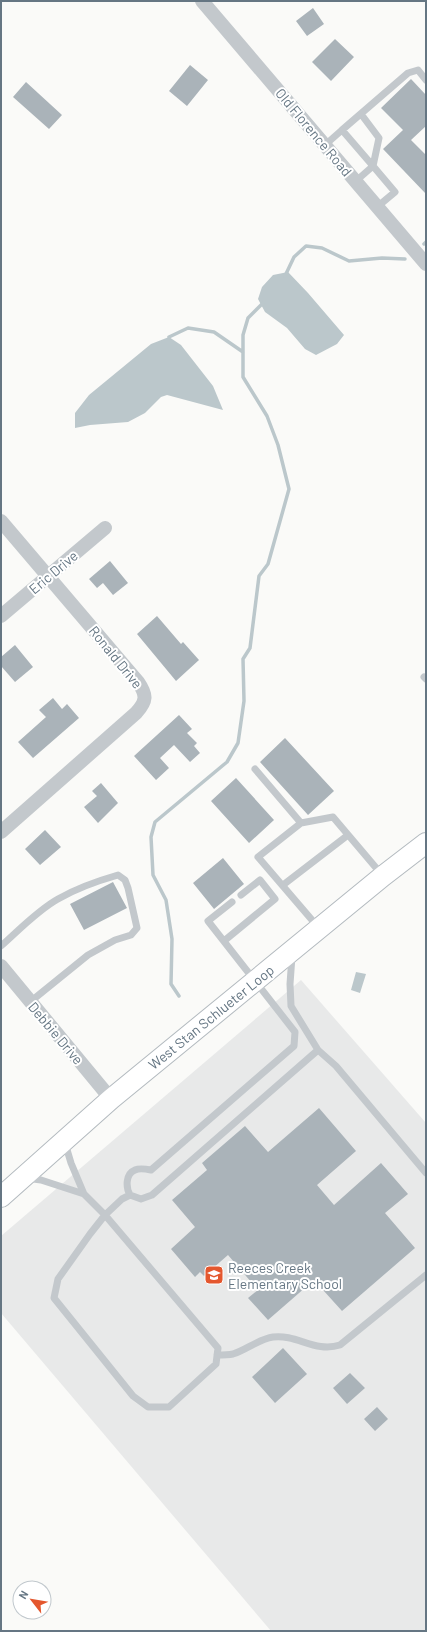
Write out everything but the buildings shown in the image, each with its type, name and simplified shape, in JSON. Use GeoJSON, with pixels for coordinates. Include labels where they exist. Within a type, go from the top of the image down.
{"type":"FeatureCollection","features":[{"type":"Feature","properties":{"kind":"main road","name":"West Stan Schlueter Loop"},"geometry":{"type":"LineString","coordinates":[[1,1197],[64,1140],[255,980],[426,843]]}},
{"type":"Feature","properties":{"kind":"street","name":"Old Florence Road"},"geometry":{"type":"LineString","coordinates":[[202,1],[426,264]]}},
{"type":"Feature","properties":{"kind":"street","name":"Ronald Drive"},"geometry":{"type":"LineString","coordinates":[[1,521],[138,682],[145,694],[143,705],[136,712],[1,832]]}},
{"type":"Feature","properties":{"kind":"street","name":"Eric Drive"},"geometry":{"type":"LineString","coordinates":[[1,616],[105,528]]}},
{"type":"Feature","properties":{"kind":"street","name":"Debbie Drive"},"geometry":{"type":"LineString","coordinates":[[1,966],[111,1100]]}},
{"type":"Feature","properties":{"kind":"lane"},"geometry":{"type":"LineString","coordinates":[[325,145],[408,73],[418,70],[426,80]]}},
{"type":"Feature","properties":{"kind":"lane"},"geometry":{"type":"LineString","coordinates":[[356,181],[373,166],[379,138],[361,114]]}},
{"type":"Feature","properties":{"kind":"lane"},"geometry":{"type":"LineString","coordinates":[[342,130],[395,192],[378,207]]}},
{"type":"Feature","properties":{"kind":"lane"},"geometry":{"type":"LineString","coordinates":[[255,769],[301,823]]}},
{"type":"Feature","properties":{"kind":"lane"},"geometry":{"type":"LineString","coordinates":[[319,929],[258,857],[301,823],[333,817],[383,876]]}},
{"type":"Feature","properties":{"kind":"lane"},"geometry":{"type":"LineString","coordinates":[[282,885],[348,835]]}},
{"type":"Feature","properties":{"kind":"lane"},"geometry":{"type":"LineString","coordinates":[[1,946],[56,899],[92,882],[118,875],[125,880],[137,928],[131,935],[115,940],[88,955],[30,1002]]}},
{"type":"Feature","properties":{"kind":"lane"},"geometry":{"type":"LineString","coordinates":[[224,941],[275,899],[260,880],[241,894]]}},
{"type":"Feature","properties":{"kind":"lane"},"geometry":{"type":"LineString","coordinates":[[232,902],[208,921],[295,1032],[294,1046],[151,1170],[133,1171],[129,1175],[127,1182],[127,1189],[130,1195],[141,1199],[152,1196],[318,1050]]}},
{"type":"Feature","properties":{"kind":"lane"},"geometry":{"type":"LineString","coordinates":[[292,951],[290,984],[291,1006],[318,1050],[336,1066],[426,1173]]}},
{"type":"Feature","properties":{"kind":"lane"},"geometry":{"type":"LineString","coordinates":[[64,1140],[71,1163],[84,1194],[105,1215],[218,1348],[216,1364],[169,1407],[148,1407],[133,1396],[54,1298],[58,1279],[105,1215],[122,1199],[130,1195]]}},
{"type":"Feature","properties":{"kind":"lane"},"geometry":{"type":"LineString","coordinates":[[23,1178],[41,1180],[84,1194]]}},
{"type":"Feature","properties":{"kind":"lane"},"geometry":{"type":"LineString","coordinates":[[217,1355],[232,1354],[272,1337],[282,1337],[322,1348],[330,1348],[340,1345],[426,1274]]}},
{"type":"Feature","properties":{"kind":"shaded area"},"geometry":{"type":"Polygon","coordinates":[[[288,272],[344,335],[337,344],[316,355],[305,349],[287,328],[265,312],[258,299],[262,287],[273,275],[288,272]]]}},
{"type":"Feature","properties":{"kind":"shaded area"},"geometry":{"type":"Polygon","coordinates":[[[169,337],[181,345],[213,386],[223,410],[167,395],[161,397],[145,413],[128,422],[90,425],[75,428],[75,413],[89,395],[151,344],[169,337]]]}},
{"type":"Feature","properties":{"kind":"shaded area"},"geometry":{"type":"Polygon","coordinates":[[[356,972],[366,974],[360,993],[351,990],[356,972]]]}},
{"type":"Feature","properties":{"kind":"shaded area","name":"Reeces Creek Elementary School"},"geometry":{"type":"Polygon","coordinates":[[[301,980],[426,1123],[426,1631],[271,1631],[1,1313],[1,1236],[301,980]]]}},
{"type":"Feature","properties":{"kind":"waterway"},"geometry":{"type":"LineString","coordinates":[[285,276],[294,257],[306,246],[322,248],[349,261],[382,258],[405,259]]}},
{"type":"Feature","properties":{"kind":"waterway"},"geometry":{"type":"LineString","coordinates":[[179,996],[171,984],[172,939],[166,900],[153,875],[151,837],[155,822],[227,762],[238,743],[244,701],[243,659],[250,648],[259,576],[268,564],[289,489],[278,445],[267,416],[243,377],[243,335],[248,318],[264,302]]}},
{"type":"Feature","properties":{"kind":"waterway"},"geometry":{"type":"LineString","coordinates":[[169,337],[188,328],[214,332],[243,352]]}},
{"type":"Feature","properties":{"kind":"place","name":"Reeces Creek Elementary School"},"geometry":{"type":"Point","coordinates":[214,1275]}}]}
